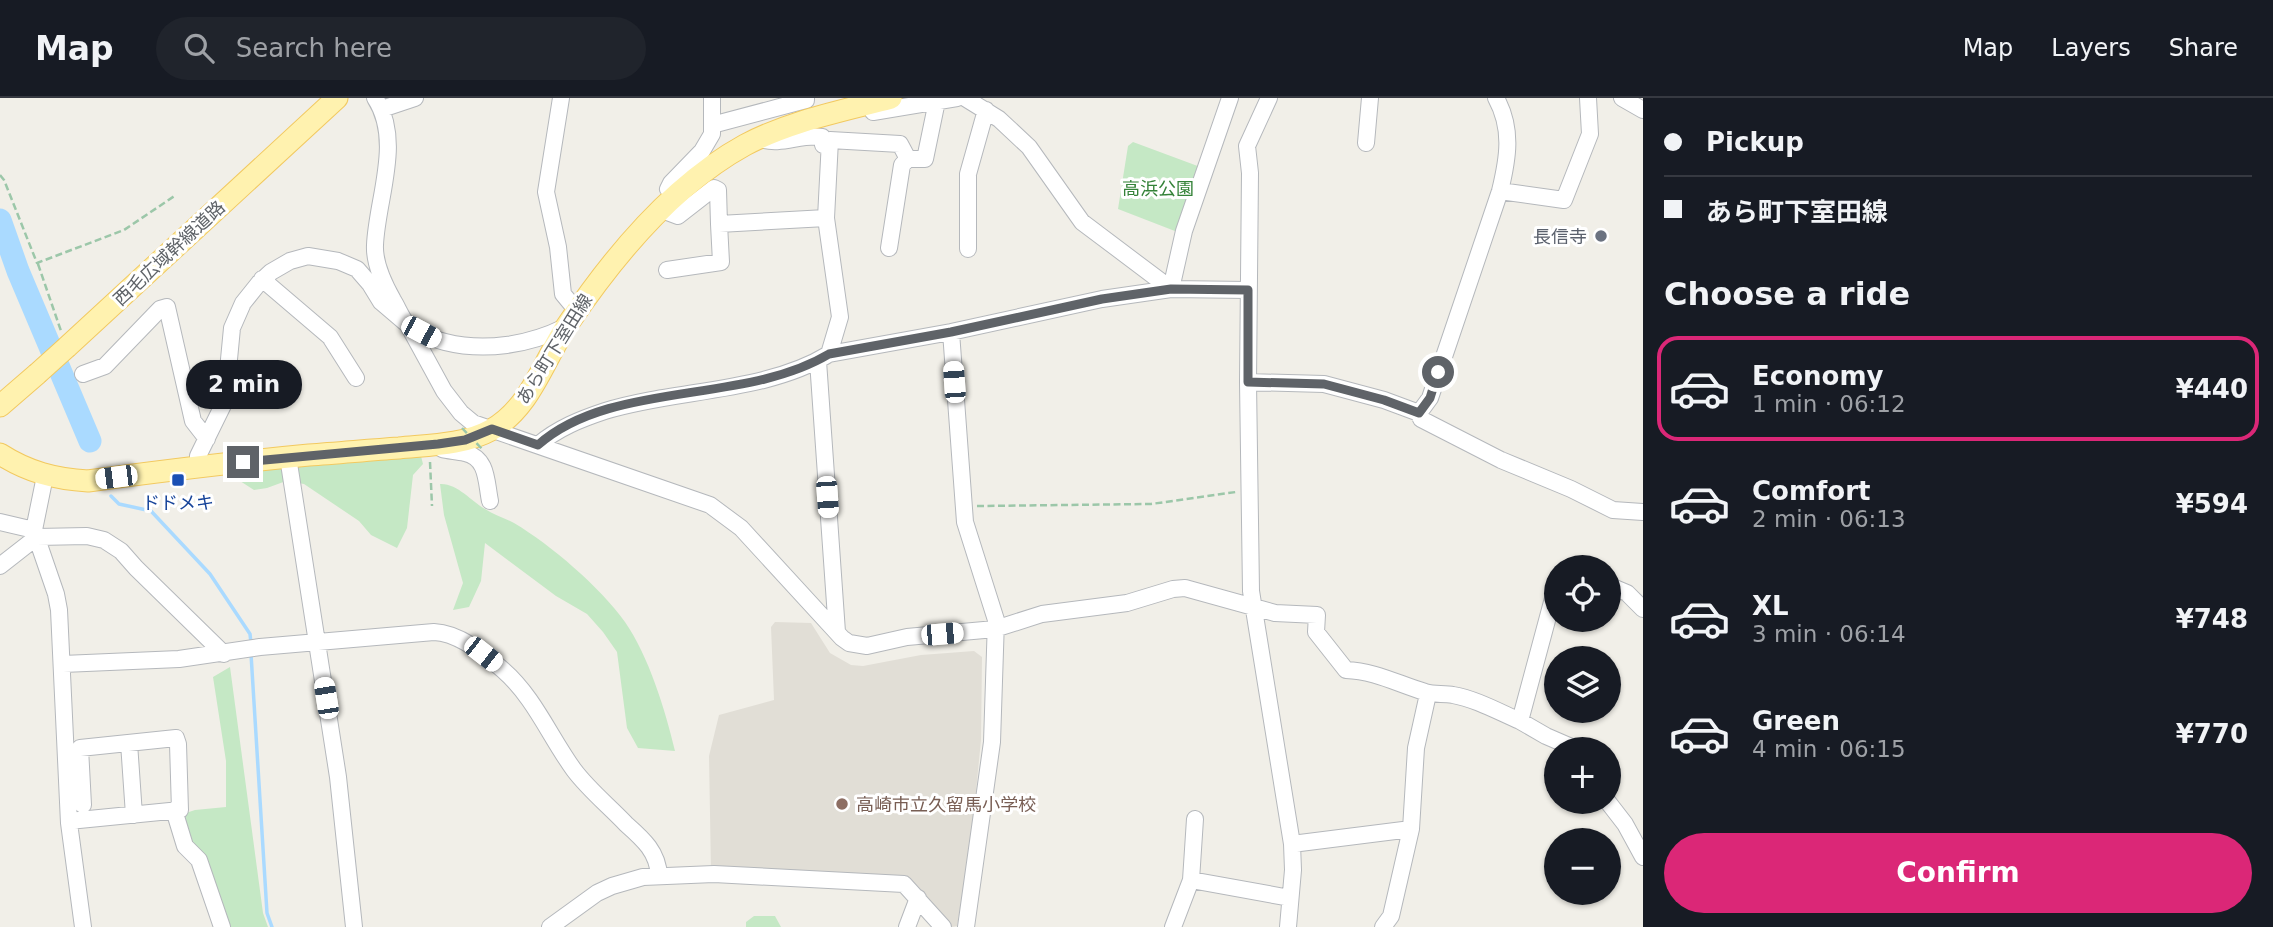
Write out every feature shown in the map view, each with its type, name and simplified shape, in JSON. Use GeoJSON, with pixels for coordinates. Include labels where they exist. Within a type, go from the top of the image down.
{"type":"FeatureCollection","features":[{"type":"Feature","properties":{"kind":"main road","name":"西毛広域幹線道路"},"geometry":{"type":"LineString","coordinates":[[0,406],[37,374],[65,342],[337,98]]}},
{"type":"Feature","properties":{"kind":"main road","name":"あら町下室田線"},"geometry":{"type":"LineString","coordinates":[[0,454],[16,465],[45,476],[61,480],[88,481],[288,457],[465,440],[506,420],[522,401],[571,319],[629,242],[718,163],[766,136],[891,98]]}},
{"type":"Feature","properties":{"kind":"street"},"geometry":{"type":"LineString","coordinates":[[415,98],[379,104],[387,135],[385,178],[374,247],[378,269],[444,391],[461,413],[473,423],[697,499],[720,511],[741,528],[849,643],[867,646],[907,637],[995,629],[1042,614],[1127,603],[1185,588],[1275,613],[1317,615],[1317,632],[1346,670],[1364,670],[1429,694],[1465,698],[1520,721],[1548,737]]}},
{"type":"Feature","properties":{"kind":"street"},"geometry":{"type":"LineString","coordinates":[[198,467],[198,456],[225,401],[232,328],[243,303],[262,279],[290,261],[308,256],[338,261],[357,269],[381,302],[408,325],[433,339],[455,344],[520,344],[546,337],[571,319],[563,294],[558,247],[547,192],[561,98]]}},
{"type":"Feature","properties":{"kind":"street"},"geometry":{"type":"LineString","coordinates":[[667,270],[721,262],[718,190],[714,188],[678,216],[669,204],[668,189],[702,151],[712,129],[712,98]]}},
{"type":"Feature","properties":{"kind":"street"},"geometry":{"type":"LineString","coordinates":[[712,129],[760,105],[806,98]]}},
{"type":"Feature","properties":{"kind":"street"},"geometry":{"type":"LineString","coordinates":[[864,105],[870,112],[957,98]]}},
{"type":"Feature","properties":{"kind":"street"},"geometry":{"type":"LineString","coordinates":[[965,98],[999,119],[1029,148],[1082,222],[1171,289]]}},
{"type":"Feature","properties":{"kind":"street"},"geometry":{"type":"LineString","coordinates":[[1171,289],[1184,231],[1230,98]]}},
{"type":"Feature","properties":{"kind":"street"},"geometry":{"type":"LineString","coordinates":[[1269,98],[1247,146],[1250,173],[1248,382],[1252,605],[1292,844],[1293,870],[1288,927]]}},
{"type":"Feature","properties":{"kind":"street"},"geometry":{"type":"LineString","coordinates":[[1366,143],[1370,98]]}},
{"type":"Feature","properties":{"kind":"street"},"geometry":{"type":"LineString","coordinates":[[1419,413],[1430,398],[1500,191],[1507,158],[1508,133],[1504,111],[1496,98]]}},
{"type":"Feature","properties":{"kind":"street"},"geometry":{"type":"LineString","coordinates":[[1500,191],[1564,200],[1590,134],[1588,98]]}},
{"type":"Feature","properties":{"kind":"street"},"geometry":{"type":"LineString","coordinates":[[1622,98],[1643,110]]}},
{"type":"Feature","properties":{"kind":"street"},"geometry":{"type":"LineString","coordinates":[[889,248],[902,165],[908,159],[925,159],[937,101]]}},
{"type":"Feature","properties":{"kind":"street"},"geometry":{"type":"LineString","coordinates":[[968,249],[968,174],[986,110]]}},
{"type":"Feature","properties":{"kind":"street"},"geometry":{"type":"LineString","coordinates":[[712,129],[762,121],[766,136],[772,143],[813,136],[822,137],[823,145]]}},
{"type":"Feature","properties":{"kind":"street"},"geometry":{"type":"LineString","coordinates":[[837,632],[824,358],[840,317],[826,218],[830,140],[900,144],[908,159]]}},
{"type":"Feature","properties":{"kind":"street"},"geometry":{"type":"LineString","coordinates":[[719,224],[826,218]]}},
{"type":"Feature","properties":{"kind":"street"},"geometry":{"type":"LineString","coordinates":[[262,279],[330,337],[356,378]]}},
{"type":"Feature","properties":{"kind":"street"},"geometry":{"type":"LineString","coordinates":[[538,445],[552,433],[587,417],[633,402],[729,388],[824,358],[1102,299],[1171,289],[1248,290]]}},
{"type":"Feature","properties":{"kind":"street"},"geometry":{"type":"LineString","coordinates":[[83,374],[105,366],[160,310],[167,307],[193,421],[207,439]]}},
{"type":"Feature","properties":{"kind":"street"},"geometry":{"type":"LineString","coordinates":[[951,332],[965,522],[996,620],[992,742],[966,927]]}},
{"type":"Feature","properties":{"kind":"street"},"geometry":{"type":"LineString","coordinates":[[1248,382],[1324,384],[1384,400],[1419,413]]}},
{"type":"Feature","properties":{"kind":"street"},"geometry":{"type":"LineString","coordinates":[[1419,413],[1421,419],[1501,460],[1613,510],[1643,512]]}},
{"type":"Feature","properties":{"kind":"street"},"geometry":{"type":"LineString","coordinates":[[432,445],[480,460],[484,467],[490,501]]}},
{"type":"Feature","properties":{"kind":"street"},"geometry":{"type":"LineString","coordinates":[[288,457],[338,777],[354,927]]}},
{"type":"Feature","properties":{"kind":"street"},"geometry":{"type":"LineString","coordinates":[[45,476],[35,533],[60,610],[69,821],[83,927]]}},
{"type":"Feature","properties":{"kind":"street"},"geometry":{"type":"LineString","coordinates":[[0,522],[35,533],[88,536],[113,545],[224,653]]}},
{"type":"Feature","properties":{"kind":"street"},"geometry":{"type":"LineString","coordinates":[[0,566],[35,533]]}},
{"type":"Feature","properties":{"kind":"street"},"geometry":{"type":"LineString","coordinates":[[1621,590],[1643,609]]}},
{"type":"Feature","properties":{"kind":"street"},"geometry":{"type":"LineString","coordinates":[[63,664],[179,659],[318,642],[438,632],[454,636],[483,654],[517,683],[561,751],[591,790],[648,844],[659,863],[659,876]]}},
{"type":"Feature","properties":{"kind":"street"},"geometry":{"type":"LineString","coordinates":[[1520,721],[1544,632]]}},
{"type":"Feature","properties":{"kind":"street"},"geometry":{"type":"LineString","coordinates":[[1383,927],[1391,916],[1412,829],[1416,748],[1429,694]]}},
{"type":"Feature","properties":{"kind":"street"},"geometry":{"type":"LineString","coordinates":[[69,821],[180,810],[176,738],[80,748],[83,805]]}},
{"type":"Feature","properties":{"kind":"street"},"geometry":{"type":"LineString","coordinates":[[129,743],[134,815]]}},
{"type":"Feature","properties":{"kind":"street"},"geometry":{"type":"LineString","coordinates":[[174,810],[185,846],[199,860],[222,927]]}},
{"type":"Feature","properties":{"kind":"street"},"geometry":{"type":"LineString","coordinates":[[1617,814],[1643,857]]}},
{"type":"Feature","properties":{"kind":"street"},"geometry":{"type":"LineString","coordinates":[[1173,927],[1191,880],[1195,819]]}},
{"type":"Feature","properties":{"kind":"street"},"geometry":{"type":"LineString","coordinates":[[1292,844],[1412,829]]}},
{"type":"Feature","properties":{"kind":"street"},"geometry":{"type":"LineString","coordinates":[[550,927],[597,893],[612,886],[643,877],[714,874],[904,884],[943,927]]}},
{"type":"Feature","properties":{"kind":"street"},"geometry":{"type":"LineString","coordinates":[[1191,880],[1290,898]]}},
{"type":"Feature","properties":{"kind":"street"},"geometry":{"type":"LineString","coordinates":[[907,927],[918,898]]}},
{"type":"Feature","properties":{"kind":"path"},"geometry":{"type":"LineString","coordinates":[[0,176],[4,180],[37,263],[65,342]]}},
{"type":"Feature","properties":{"kind":"path"},"geometry":{"type":"LineString","coordinates":[[37,263],[124,230],[176,195]]}},
{"type":"Feature","properties":{"kind":"path"},"geometry":{"type":"LineString","coordinates":[[462,428],[483,450]]}},
{"type":"Feature","properties":{"kind":"path"},"geometry":{"type":"LineString","coordinates":[[432,445],[432,506]]}},
{"type":"Feature","properties":{"kind":"path"},"geometry":{"type":"LineString","coordinates":[[963,506],[1151,504],[1250,490]]}},
{"type":"Feature","properties":{"kind":"shaded area","name":"高崎市立久留馬小学校"},"geometry":{"type":"Polygon","coordinates":[[[775,622],[811,623],[830,653],[851,665],[863,666],[921,655],[974,651],[982,657],[981,740],[970,852],[957,926],[952,927],[906,881],[711,871],[709,756],[719,715],[774,700],[771,627],[775,622]]]}},
{"type":"Feature","properties":{"kind":"green space","name":"高浜公園"},"geometry":{"type":"Polygon","coordinates":[[[1133,142],[1203,168],[1180,233],[1118,209],[1128,146],[1133,142]]]}},
{"type":"Feature","properties":{"kind":"green space"},"geometry":{"type":"Polygon","coordinates":[[[420,452],[423,464],[413,475],[407,528],[397,548],[371,535],[359,521],[304,484],[286,481],[254,490],[240,481],[236,474],[420,452]]]}},
{"type":"Feature","properties":{"kind":"green space"},"geometry":{"type":"Polygon","coordinates":[[[440,484],[458,489],[485,509],[514,523],[543,543],[589,581],[615,609],[634,636],[649,667],[675,751],[638,748],[627,728],[617,652],[587,614],[556,596],[485,543],[481,581],[469,607],[453,610],[463,583],[444,515],[440,484]]]}},
{"type":"Feature","properties":{"kind":"green space"},"geometry":{"type":"Polygon","coordinates":[[[230,667],[263,913],[268,927],[227,927],[185,825],[183,814],[226,807],[226,761],[213,677],[230,667]]]}},
{"type":"Feature","properties":{"kind":"green space"},"geometry":{"type":"Polygon","coordinates":[[[754,916],[775,916],[781,927],[746,927],[746,922],[754,916]]]}},
{"type":"Feature","properties":{"kind":"waterway"},"geometry":{"type":"LineString","coordinates":[[0,220],[18,271],[90,441]]}},
{"type":"Feature","properties":{"kind":"waterway"},"geometry":{"type":"LineString","coordinates":[[111,496],[119,504],[151,511],[210,574],[250,634],[251,643]]}},
{"type":"Feature","properties":{"kind":"waterway"},"geometry":{"type":"LineString","coordinates":[[251,654],[267,913],[272,927]]}},
{"type":"Feature","properties":{"kind":"place","name":"長信寺"},"geometry":{"type":"Point","coordinates":[1601,236]}},
{"type":"Feature","properties":{"kind":"place","name":"ドドメキ"},"geometry":{"type":"Point","coordinates":[178,480]}},
{"type":"Feature","properties":{"kind":"place","name":"高崎市立久留馬小学校"},"geometry":{"type":"Point","coordinates":[842,804]}},
{"type":"Feature","properties":{"kind":"route"},"geometry":{"type":"LineString","coordinates":[[243,462],[438,444],[465,440],[492,429],[538,445],[552,433],[587,417],[633,402],[729,388],[818,361],[829,354],[951,332],[1102,299],[1171,289],[1248,290],[1248,382],[1324,384],[1384,400],[1419,413],[1430,398],[1438,372]]}}]}
